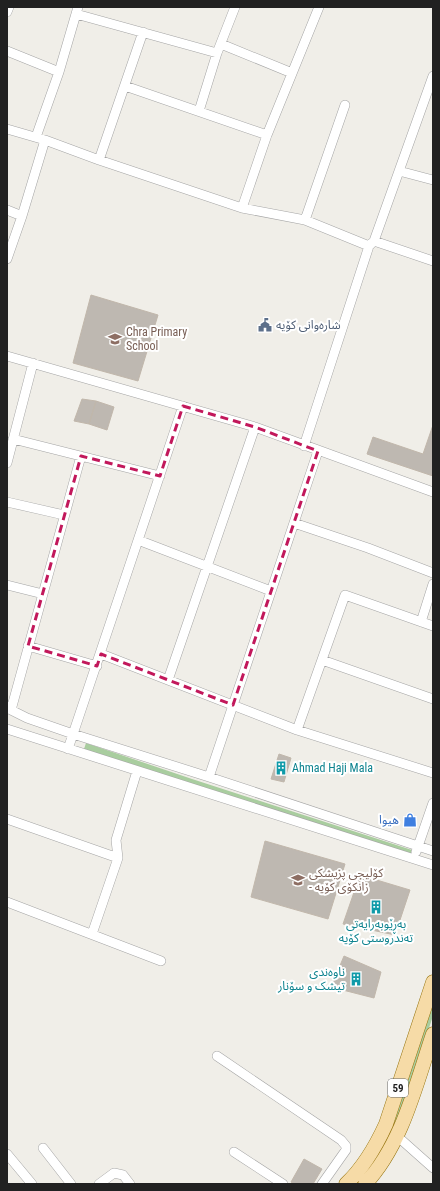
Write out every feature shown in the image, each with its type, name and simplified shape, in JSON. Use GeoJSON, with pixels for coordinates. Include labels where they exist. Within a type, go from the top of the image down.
{"type":"FeatureCollection","features":[{"type":"Feature","properties":{"kind":"main road","name":"59"},"geometry":{"type":"LineString","coordinates":[[346,1184],[366,1162],[379,1141],[433,982]]}},
{"type":"Feature","properties":{"kind":"main road","name":"59"},"geometry":{"type":"LineString","coordinates":[[365,1184],[388,1154],[397,1136],[410,1103],[433,1034]]}},
{"type":"Feature","properties":{"kind":"street"},"geometry":{"type":"LineString","coordinates":[[7,12],[8,7]]}},
{"type":"Feature","properties":{"kind":"street"},"geometry":{"type":"LineString","coordinates":[[199,111],[217,53],[234,7]]}},
{"type":"Feature","properties":{"kind":"street"},"geometry":{"type":"LineString","coordinates":[[242,208],[267,134],[320,7]]}},
{"type":"Feature","properties":{"kind":"street"},"geometry":{"type":"LineString","coordinates":[[36,137],[59,72],[77,11],[217,53]]}},
{"type":"Feature","properties":{"kind":"street"},"geometry":{"type":"LineString","coordinates":[[99,160],[143,32]]}},
{"type":"Feature","properties":{"kind":"street"},"geometry":{"type":"LineString","coordinates":[[221,44],[292,73]]}},
{"type":"Feature","properties":{"kind":"street"},"geometry":{"type":"LineString","coordinates":[[7,51],[59,72]]}},
{"type":"Feature","properties":{"kind":"street"},"geometry":{"type":"LineString","coordinates":[[304,446],[372,243],[433,76]]}},
{"type":"Feature","properties":{"kind":"street"},"geometry":{"type":"LineString","coordinates":[[125,86],[267,134]]}},
{"type":"Feature","properties":{"kind":"street"},"geometry":{"type":"LineString","coordinates":[[305,220],[345,105]]}},
{"type":"Feature","properties":{"kind":"street"},"geometry":{"type":"LineString","coordinates":[[7,129],[45,140],[99,160],[242,208],[305,220],[372,243],[433,261]]}},
{"type":"Feature","properties":{"kind":"street"},"geometry":{"type":"LineString","coordinates":[[7,259],[22,216],[45,140]]}},
{"type":"Feature","properties":{"kind":"street"},"geometry":{"type":"LineString","coordinates":[[399,171],[433,180]]}},
{"type":"Feature","properties":{"kind":"street"},"geometry":{"type":"LineString","coordinates":[[7,210],[22,216]]}},
{"type":"Feature","properties":{"kind":"street"},"geometry":{"type":"LineString","coordinates":[[7,356],[255,428],[433,492]]}},
{"type":"Feature","properties":{"kind":"street"},"geometry":{"type":"LineString","coordinates":[[7,463],[33,363]]}},
{"type":"Feature","properties":{"kind":"street"},"geometry":{"type":"LineString","coordinates":[[68,749],[183,406]]}},
{"type":"Feature","properties":{"kind":"street"},"geometry":{"type":"LineString","coordinates":[[168,680],[255,428]]}},
{"type":"Feature","properties":{"kind":"street"},"geometry":{"type":"LineString","coordinates":[[13,439],[160,476]]}},
{"type":"Feature","properties":{"kind":"street"},"geometry":{"type":"LineString","coordinates":[[209,777],[318,451]]}},
{"type":"Feature","properties":{"kind":"street"},"geometry":{"type":"LineString","coordinates":[[81,456],[43,594],[9,708],[27,718],[73,734],[433,851]]}},
{"type":"Feature","properties":{"kind":"street"},"geometry":{"type":"LineString","coordinates":[[7,502],[64,515]]}},
{"type":"Feature","properties":{"kind":"street"},"geometry":{"type":"LineString","coordinates":[[294,523],[368,548],[433,573]]}},
{"type":"Feature","properties":{"kind":"street"},"geometry":{"type":"LineString","coordinates":[[138,540],[271,591]]}},
{"type":"Feature","properties":{"kind":"street"},"geometry":{"type":"LineString","coordinates":[[421,622],[433,584]]}},
{"type":"Feature","properties":{"kind":"street"},"geometry":{"type":"LineString","coordinates":[[7,585],[43,594]]}},
{"type":"Feature","properties":{"kind":"street"},"geometry":{"type":"LineString","coordinates":[[297,730],[346,595],[433,626]]}},
{"type":"Feature","properties":{"kind":"street"},"geometry":{"type":"LineString","coordinates":[[28,646],[96,666]]}},
{"type":"Feature","properties":{"kind":"street"},"geometry":{"type":"LineString","coordinates":[[101,654],[297,730],[433,773]]}},
{"type":"Feature","properties":{"kind":"street"},"geometry":{"type":"LineString","coordinates":[[322,660],[433,699]]}},
{"type":"Feature","properties":{"kind":"street"},"geometry":{"type":"LineString","coordinates":[[7,729],[433,865]]}},
{"type":"Feature","properties":{"kind":"street"},"geometry":{"type":"LineString","coordinates":[[125,767],[130,752]]}},
{"type":"Feature","properties":{"kind":"street"},"geometry":{"type":"LineString","coordinates":[[92,934],[118,858],[116,840],[137,771]]}},
{"type":"Feature","properties":{"kind":"street"},"geometry":{"type":"LineString","coordinates":[[414,859],[433,803]]}},
{"type":"Feature","properties":{"kind":"street"},"geometry":{"type":"LineString","coordinates":[[7,820],[118,858]]}},
{"type":"Feature","properties":{"kind":"street"},"geometry":{"type":"LineString","coordinates":[[7,902],[161,961]]}},
{"type":"Feature","properties":{"kind":"street"},"geometry":{"type":"LineString","coordinates":[[216,1056],[341,1140],[346,1146],[346,1150],[322,1184]]}},
{"type":"Feature","properties":{"kind":"street"},"geometry":{"type":"LineString","coordinates":[[397,1136],[433,1168]]}},
{"type":"Feature","properties":{"kind":"street"},"geometry":{"type":"LineString","coordinates":[[43,1148],[71,1184]]}},
{"type":"Feature","properties":{"kind":"street"},"geometry":{"type":"LineString","coordinates":[[234,1152],[283,1184]]}},
{"type":"Feature","properties":{"kind":"street"},"geometry":{"type":"LineString","coordinates":[[7,1154],[32,1184]]}},
{"type":"Feature","properties":{"kind":"street"},"geometry":{"type":"LineString","coordinates":[[99,1184],[114,1173],[123,1175],[130,1184]]}},
{"type":"Feature","properties":{"kind":"highlighted area"},"geometry":{"type":"Polygon","coordinates":[[[183,406],[255,427],[318,451],[233,705],[101,654],[97,666],[28,646],[81,456],[160,476],[183,406]]]}},
{"type":"Feature","properties":{"kind":"green space"},"geometry":{"type":"Polygon","coordinates":[[[86,743],[415,851],[412,857],[84,749],[86,743]]]}},
{"type":"Feature","properties":{"kind":"green space"},"geometry":{"type":"Polygon","coordinates":[[[433,998],[433,1016],[394,1132],[361,1184],[355,1184],[433,998]]]}},
{"type":"Feature","properties":{"kind":"building","name":"Chra Primary School"},"geometry":{"type":"Polygon","coordinates":[[[91,295],[158,315],[138,381],[73,363],[91,295]]]}},
{"type":"Feature","properties":{"kind":"building"},"geometry":{"type":"Polygon","coordinates":[[[82,399],[96,401],[89,424],[74,421],[82,399]]]}},
{"type":"Feature","properties":{"kind":"building"},"geometry":{"type":"Polygon","coordinates":[[[96,401],[114,407],[107,430],[89,424],[96,401]]]}},
{"type":"Feature","properties":{"kind":"building"},"geometry":{"type":"Polygon","coordinates":[[[433,425],[433,476],[367,454],[373,437],[423,454],[433,425]]]}},
{"type":"Feature","properties":{"kind":"building","name":"Ahmad Haji Mala"},"geometry":{"type":"Polygon","coordinates":[[[279,754],[291,758],[284,782],[271,779],[279,754]]]}},
{"type":"Feature","properties":{"kind":"building","name":"کۆلیجی پزیشکی - زانکۆی کۆیە"},"geometry":{"type":"Polygon","coordinates":[[[265,841],[345,864],[328,919],[251,897],[265,841]]]}},
{"type":"Feature","properties":{"kind":"building","name":"بەڕێوبەرایەتی تەندروستی کۆیە"},"geometry":{"type":"Polygon","coordinates":[[[360,875],[410,890],[395,935],[343,924],[360,875]]]}},
{"type":"Feature","properties":{"kind":"building","name":"ناوەندی تیشک و سۆنار"},"geometry":{"type":"Polygon","coordinates":[[[344,956],[381,972],[374,998],[331,987],[344,956]]]}},
{"type":"Feature","properties":{"kind":"building"},"geometry":{"type":"Polygon","coordinates":[[[304,1159],[322,1169],[313,1184],[294,1184],[291,1182],[304,1159]]]}},
{"type":"Feature","properties":{"kind":"place","name":"شارەوانی کۆیە"},"geometry":{"type":"Point","coordinates":[265,325]}},
{"type":"Feature","properties":{"kind":"place","name":"Chra Primary School"},"geometry":{"type":"Point","coordinates":[115,339]}},
{"type":"Feature","properties":{"kind":"place","name":"Ahmad Haji Mala"},"geometry":{"type":"Point","coordinates":[281,768]}},
{"type":"Feature","properties":{"kind":"place","name":"هیوا"},"geometry":{"type":"Point","coordinates":[410,820]}},
{"type":"Feature","properties":{"kind":"place","name":"کۆلیجی پزیشکی - زانکۆی کۆیە"},"geometry":{"type":"Point","coordinates":[298,880]}},
{"type":"Feature","properties":{"kind":"place","name":"بەڕێوبەرایەتی تەندروستی کۆیە"},"geometry":{"type":"Point","coordinates":[376,907]}},
{"type":"Feature","properties":{"kind":"place","name":"ناوەندی تیشک و سۆنار"},"geometry":{"type":"Point","coordinates":[356,979]}}]}
